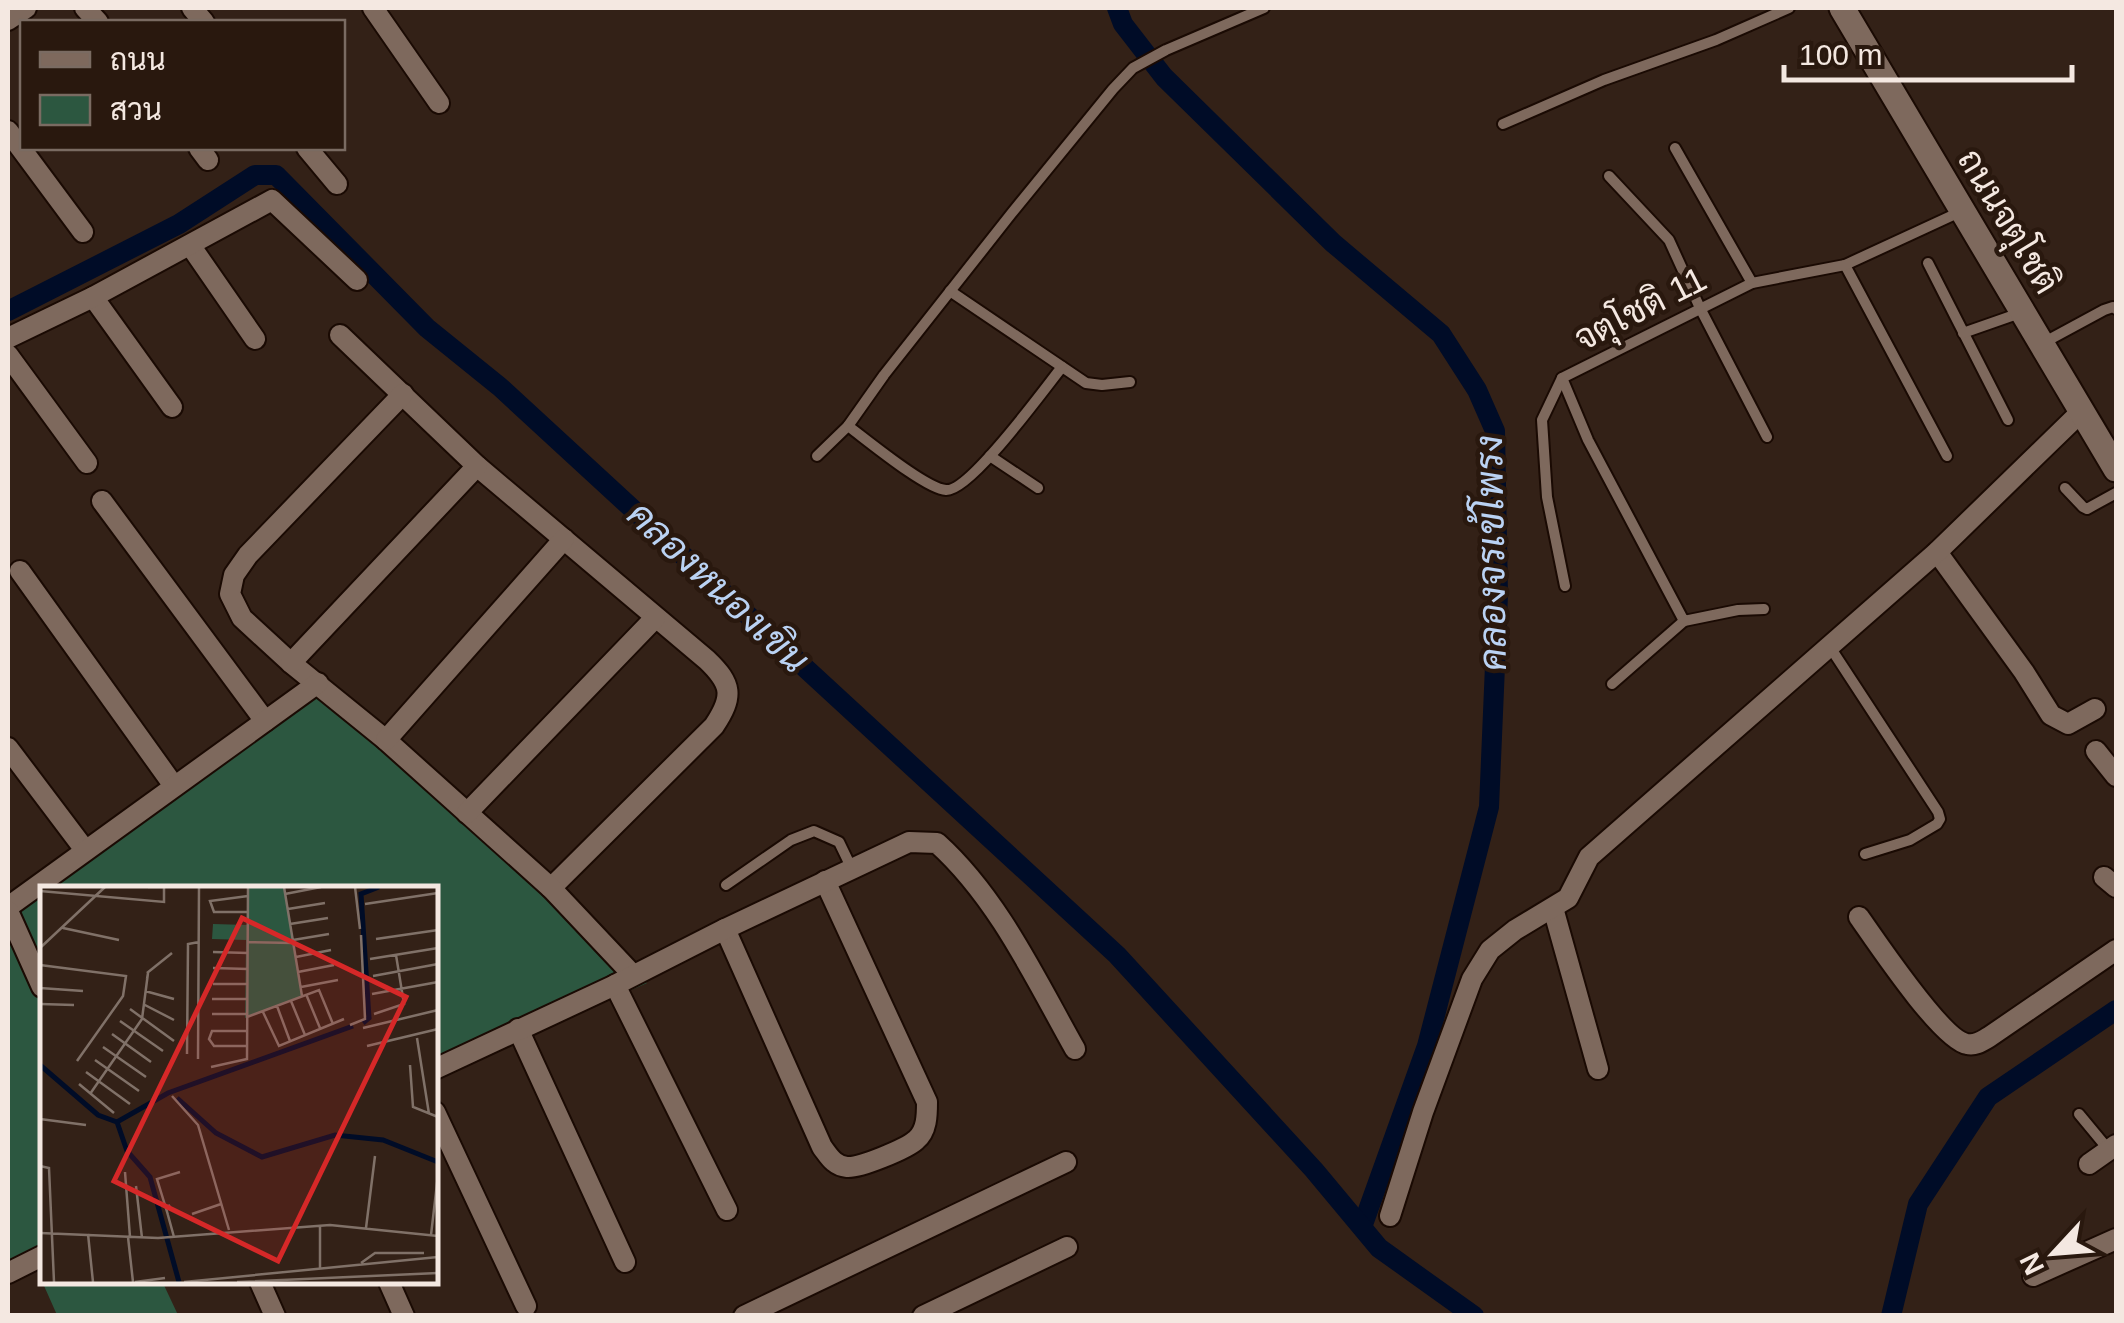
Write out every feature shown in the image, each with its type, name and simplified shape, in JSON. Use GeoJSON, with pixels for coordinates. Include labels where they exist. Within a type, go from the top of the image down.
{"type":"FeatureCollection","features":[{"type":"Feature","properties":{"kind":"street"},"geometry":{"type":"LineString","coordinates":[[8,20],[26,8]]}},
{"type":"Feature","properties":{"kind":"street"},"geometry":{"type":"LineString","coordinates":[[373,8],[439,102]]}},
{"type":"Feature","properties":{"kind":"street","name":"ถนนจตุโชติ"},"geometry":{"type":"LineString","coordinates":[[1842,8],[2116,469]]}},
{"type":"Feature","properties":{"kind":"street"},"geometry":{"type":"LineString","coordinates":[[22,150],[84,232]]}},
{"type":"Feature","properties":{"kind":"street"},"geometry":{"type":"LineString","coordinates":[[309,150],[337,184]]}},
{"type":"Feature","properties":{"kind":"street"},"geometry":{"type":"LineString","coordinates":[[8,338],[94,297],[272,200],[357,280]]}},
{"type":"Feature","properties":{"kind":"street"},"geometry":{"type":"LineString","coordinates":[[190,245],[255,339]]}},
{"type":"Feature","properties":{"kind":"street"},"geometry":{"type":"LineString","coordinates":[[94,297],[172,407]]}},
{"type":"Feature","properties":{"kind":"street"},"geometry":{"type":"LineString","coordinates":[[340,336],[477,466],[724,676],[728,696],[714,726],[551,888]]}},
{"type":"Feature","properties":{"kind":"street"},"geometry":{"type":"LineString","coordinates":[[8,355],[87,463]]}},
{"type":"Feature","properties":{"kind":"street"},"geometry":{"type":"LineString","coordinates":[[403,394],[248,554],[234,576],[230,594],[242,618],[292,664],[386,740],[551,888],[624,980],[727,1210]]}},
{"type":"Feature","properties":{"kind":"street"},"geometry":{"type":"LineString","coordinates":[[1390,1216],[1472,979],[1490,950],[1568,898],[1588,857],[1937,552],[2082,411]]}},
{"type":"Feature","properties":{"kind":"street"},"geometry":{"type":"LineString","coordinates":[[292,664],[477,466]]}},
{"type":"Feature","properties":{"kind":"street"},"geometry":{"type":"LineString","coordinates":[[102,501],[265,720]]}},
{"type":"Feature","properties":{"kind":"street"},"geometry":{"type":"LineString","coordinates":[[386,740],[564,539]]}},
{"type":"Feature","properties":{"kind":"street"},"geometry":{"type":"LineString","coordinates":[[1937,552],[2051,715],[2068,724],[2095,709]]}},
{"type":"Feature","properties":{"kind":"street"},"geometry":{"type":"LineString","coordinates":[[20,571],[174,786]]}},
{"type":"Feature","properties":{"kind":"street"},"geometry":{"type":"LineString","coordinates":[[466,813],[655,618]]}},
{"type":"Feature","properties":{"kind":"street"},"geometry":{"type":"LineString","coordinates":[[40,982],[8,909],[318,683]]}},
{"type":"Feature","properties":{"kind":"street"},"geometry":{"type":"LineString","coordinates":[[8,748],[84,850]]}},
{"type":"Feature","properties":{"kind":"street"},"geometry":{"type":"LineString","coordinates":[[2096,751],[2116,776]]}},
{"type":"Feature","properties":{"kind":"street"},"geometry":{"type":"LineString","coordinates":[[438,1068],[909,842],[937,843],[973,879],[1075,1048]]}},
{"type":"Feature","properties":{"kind":"street"},"geometry":{"type":"LineString","coordinates":[[725,929],[822,1146],[834,1162],[857,1166],[896,1151],[919,1139],[927,1120],[927,1102],[825,881]]}},
{"type":"Feature","properties":{"kind":"street"},"geometry":{"type":"LineString","coordinates":[[1553,908],[1598,1069]]}},
{"type":"Feature","properties":{"kind":"street"},"geometry":{"type":"LineString","coordinates":[[1859,917],[1910,989],[1964,1044],[1976,1044],[1990,1037],[2116,950]]}},
{"type":"Feature","properties":{"kind":"street"},"geometry":{"type":"LineString","coordinates":[[518,1030],[624,1262]]}},
{"type":"Feature","properties":{"kind":"street"},"geometry":{"type":"LineString","coordinates":[[438,1118],[526,1306]]}},
{"type":"Feature","properties":{"kind":"street"},"geometry":{"type":"LineString","coordinates":[[2089,1164],[2113,1148]]}},
{"type":"Feature","properties":{"kind":"street"},"geometry":{"type":"LineString","coordinates":[[744,1316],[1066,1162]]}},
{"type":"Feature","properties":{"kind":"street"},"geometry":{"type":"LineString","coordinates":[[2032,1276],[2116,1239]]}},
{"type":"Feature","properties":{"kind":"street"},"geometry":{"type":"LineString","coordinates":[[923,1316],[1067,1247]]}},
{"type":"Feature","properties":{"kind":"street"},"geometry":{"type":"LineString","coordinates":[[8,1274],[40,1257]]}},
{"type":"Feature","properties":{"kind":"street"},"geometry":{"type":"LineString","coordinates":[[260,1283],[275,1316]]}},
{"type":"Feature","properties":{"kind":"street"},"geometry":{"type":"LineString","coordinates":[[389,1283],[404,1316]]}},
{"type":"Feature","properties":{"kind":"lane"},"geometry":{"type":"LineString","coordinates":[[817,456],[848,426],[950,291],[1133,68],[1264,8]]}},
{"type":"Feature","properties":{"kind":"lane"},"geometry":{"type":"LineString","coordinates":[[1503,124],[1789,8]]}},
{"type":"Feature","properties":{"kind":"lane"},"geometry":{"type":"LineString","coordinates":[[1675,148],[1752,283]]}},
{"type":"Feature","properties":{"kind":"lane"},"geometry":{"type":"LineString","coordinates":[[1609,176],[1669,240],[1767,437]]}},
{"type":"Feature","properties":{"kind":"lane","name":"จตุโชติ 11"},"geometry":{"type":"LineString","coordinates":[[1684,621],[1588,440],[1562,378],[1752,283],[1846,265],[1963,210]]}},
{"type":"Feature","properties":{"kind":"lane"},"geometry":{"type":"LineString","coordinates":[[1928,263],[2008,420]]}},
{"type":"Feature","properties":{"kind":"lane"},"geometry":{"type":"LineString","coordinates":[[1846,265],[1947,456]]}},
{"type":"Feature","properties":{"kind":"lane"},"geometry":{"type":"LineString","coordinates":[[950,291],[1086,383],[1130,382]]}},
{"type":"Feature","properties":{"kind":"lane"},"geometry":{"type":"LineString","coordinates":[[2042,343],[2104,310],[2116,309]]}},
{"type":"Feature","properties":{"kind":"lane"},"geometry":{"type":"LineString","coordinates":[[1964,333],[2023,312]]}},
{"type":"Feature","properties":{"kind":"lane"},"geometry":{"type":"LineString","coordinates":[[848,426],[926,482],[952,491],[990,456],[1062,366]]}},
{"type":"Feature","properties":{"kind":"lane"},"geometry":{"type":"LineString","coordinates":[[1562,378],[1542,420],[1547,497],[1565,586]]}},
{"type":"Feature","properties":{"kind":"lane"},"geometry":{"type":"LineString","coordinates":[[990,456],[1038,488]]}},
{"type":"Feature","properties":{"kind":"lane"},"geometry":{"type":"LineString","coordinates":[[2066,488],[2087,509],[2116,493]]}},
{"type":"Feature","properties":{"kind":"lane"},"geometry":{"type":"LineString","coordinates":[[1612,684],[1684,621],[1764,609]]}},
{"type":"Feature","properties":{"kind":"lane"},"geometry":{"type":"LineString","coordinates":[[1830,646],[1940,820],[1910,840],[1865,854]]}},
{"type":"Feature","properties":{"kind":"lane"},"geometry":{"type":"LineString","coordinates":[[726,885],[791,840],[814,831],[838,842],[852,868]]}},
{"type":"Feature","properties":{"kind":"lane"},"geometry":{"type":"LineString","coordinates":[[2079,1114],[2113,1148]]}},
{"type":"Feature","properties":{"kind":"green space"},"geometry":{"type":"Polygon","coordinates":[[[320,687],[647,983],[438,1077],[438,886],[40,886],[40,1258],[8,1273],[8,907],[320,687]]]}},
{"type":"Feature","properties":{"kind":"green space"},"geometry":{"type":"Polygon","coordinates":[[[43,1283],[163,1283],[178,1315],[57,1315],[43,1283]]]}},
{"type":"Feature","properties":{"kind":"waterway","name":"คลองจรเข้โพรง"},"geometry":{"type":"LineString","coordinates":[[1117,8],[1123,24],[1164,77],[1333,243],[1441,334],[1477,390],[1495,431],[1498,595],[1489,807],[1427,1046],[1362,1227]]}},
{"type":"Feature","properties":{"kind":"waterway","name":"คลองหนองเขิน"},"geometry":{"type":"LineString","coordinates":[[8,311],[179,224],[255,175],[276,175],[427,328],[500,387],[1117,955],[1314,1170],[1379,1248],[1474,1316]]}},
{"type":"Feature","properties":{"kind":"waterway"},"geometry":{"type":"LineString","coordinates":[[1891,1316],[1918,1204],[1988,1097],[2116,1010]]}}]}
